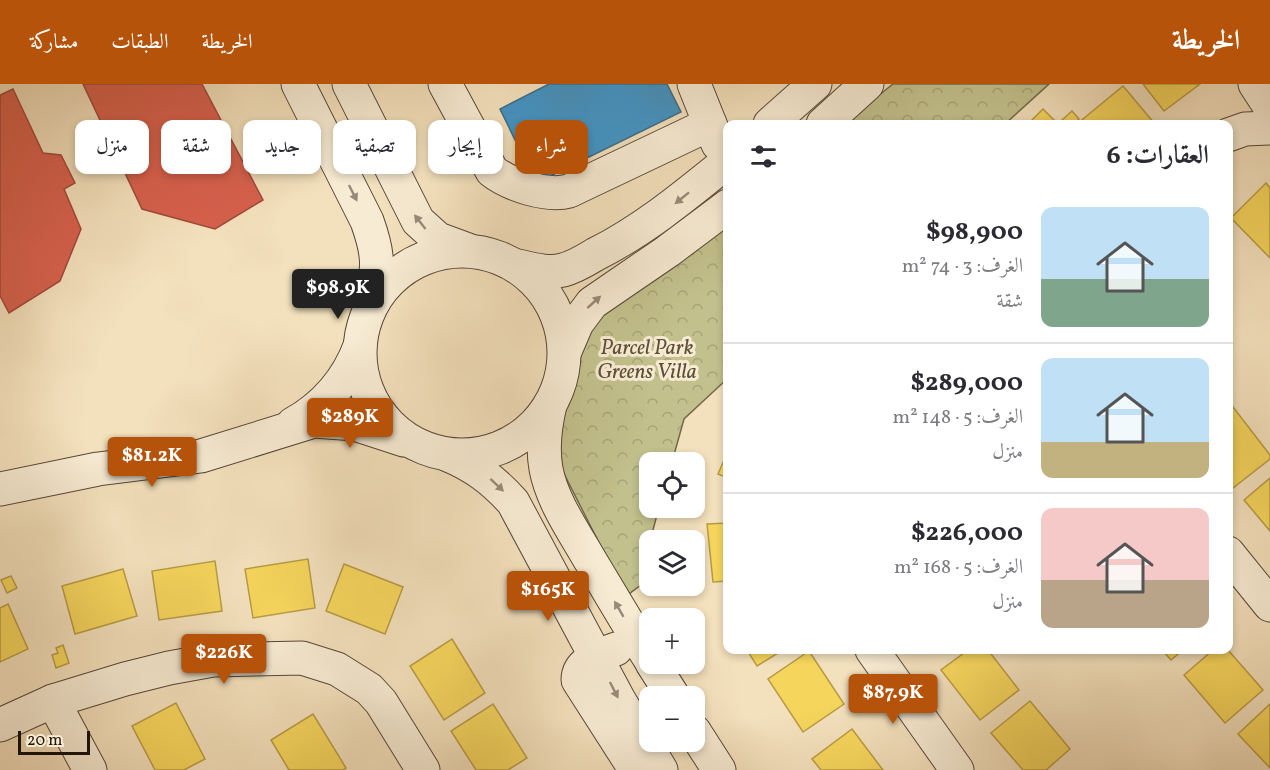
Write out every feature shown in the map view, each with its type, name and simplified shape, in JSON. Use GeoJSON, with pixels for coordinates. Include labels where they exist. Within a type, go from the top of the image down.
{"type":"FeatureCollection","features":[{"type":"Feature","properties":{"kind":"street"},"geometry":{"type":"LineString","coordinates":[[298,84],[367,221],[373,238],[378,264],[371,306]]}},
{"type":"Feature","properties":{"kind":"street"},"geometry":{"type":"LineString","coordinates":[[349,84],[418,221],[438,239],[470,250],[495,255],[518,266],[550,272],[577,264],[606,249],[664,212],[723,164]]}},
{"type":"Feature","properties":{"kind":"street"},"geometry":{"type":"LineString","coordinates":[[445,84],[492,171],[505,179],[551,194],[569,191],[710,124]]}},
{"type":"Feature","properties":{"kind":"street"},"geometry":{"type":"LineString","coordinates":[[694,84],[723,155]]}},
{"type":"Feature","properties":{"kind":"street"},"geometry":{"type":"LineString","coordinates":[[774,120],[815,84]]}},
{"type":"Feature","properties":{"kind":"street"},"geometry":{"type":"LineString","coordinates":[[827,120],[867,84]]}},
{"type":"Feature","properties":{"kind":"street"},"geometry":{"type":"LineString","coordinates":[[1255,84],[1270,107]]}},
{"type":"Feature","properties":{"kind":"street"},"geometry":{"type":"LineString","coordinates":[[1233,133],[1245,129],[1270,128]]}},
{"type":"Feature","properties":{"kind":"street"},"geometry":{"type":"LineString","coordinates":[[639,642],[565,515],[552,486],[546,470],[544,438],[550,405],[561,379],[565,351],[577,323],[592,303],[723,210]]}},
{"type":"Feature","properties":{"kind":"street"},"geometry":{"type":"LineString","coordinates":[[414,444],[391,427],[372,404],[362,376],[360,346],[363,326],[371,306],[384,286],[402,270],[423,258],[446,251],[470,250]]}},
{"type":"Feature","properties":{"kind":"street"},"geometry":{"type":"LineString","coordinates":[[518,266],[543,289],[559,318],[565,351]]}},
{"type":"Feature","properties":{"kind":"street"},"geometry":{"type":"LineString","coordinates":[[283,429],[311,414],[334,391],[346,377],[360,346]]}},
{"type":"Feature","properties":{"kind":"street"},"geometry":{"type":"LineString","coordinates":[[448,455],[478,454],[507,446],[532,428],[550,405]]}},
{"type":"Feature","properties":{"kind":"street"},"geometry":{"type":"LineString","coordinates":[[0,489],[98,469],[201,456],[314,421],[355,424],[466,462],[499,486],[513,502],[558,588],[661,770]]}},
{"type":"Feature","properties":{"kind":"street"},"geometry":{"type":"LineString","coordinates":[[1233,559],[1270,605]]}},
{"type":"Feature","properties":{"kind":"street"},"geometry":{"type":"LineString","coordinates":[[636,770],[578,680],[578,672],[597,657],[639,654]]}},
{"type":"Feature","properties":{"kind":"street"},"geometry":{"type":"LineString","coordinates":[[875,654],[957,770]]}},
{"type":"Feature","properties":{"kind":"street"},"geometry":{"type":"LineString","coordinates":[[0,725],[53,701],[126,679],[213,660],[302,658],[337,669],[369,689],[381,702],[423,770]]}},
{"type":"Feature","properties":{"kind":"street"},"geometry":{"type":"LineString","coordinates":[[53,701],[90,770]]}},
{"type":"Feature","properties":{"kind":"street"},"geometry":{"type":"LineString","coordinates":[[676,770],[706,750]]}},
{"type":"Feature","properties":{"kind":"green space"},"geometry":{"type":"Polygon","coordinates":[[[893,84],[1049,84],[1009,120],[848,120],[893,84]]]}},
{"type":"Feature","properties":{"kind":"green space","name":"Parcel Park Greens Villa"},"geometry":{"type":"Polygon","coordinates":[[[723,221],[723,383],[684,419],[675,452],[639,452],[639,518],[656,518],[653,530],[639,530],[639,586],[626,596],[555,456],[558,418],[570,388],[575,344],[599,309],[723,221]]]}},
{"type":"Feature","properties":{"kind":"building: سكن"},"geometry":{"type":"Polygon","coordinates":[[[1143,84],[1200,84],[1164,111],[1143,84]]]}},
{"type":"Feature","properties":{"kind":"building: سكن"},"geometry":{"type":"Polygon","coordinates":[[[1123,86],[1152,120],[1082,120],[1123,86]]]}},
{"type":"Feature","properties":{"kind":"building: سكن"},"geometry":{"type":"Polygon","coordinates":[[[1043,109],[1054,120],[1032,120],[1043,109]]]}},
{"type":"Feature","properties":{"kind":"building: سكن"},"geometry":{"type":"Polygon","coordinates":[[[1072,111],[1079,119],[1078,120],[1062,120],[1072,111]]]}},
{"type":"Feature","properties":{"kind":"building: سكن"},"geometry":{"type":"Polygon","coordinates":[[[1266,183],[1270,188],[1270,258],[1233,220],[1233,216],[1266,183]]]}},
{"type":"Feature","properties":{"kind":"building: سكن"},"geometry":{"type":"Polygon","coordinates":[[[1233,407],[1270,455],[1270,459],[1233,488],[1233,407]]]}},
{"type":"Feature","properties":{"kind":"building: سكن"},"geometry":{"type":"Polygon","coordinates":[[[723,462],[723,476],[718,474],[723,462]]]}},
{"type":"Feature","properties":{"kind":"building: سكن"},"geometry":{"type":"Polygon","coordinates":[[[1270,478],[1270,531],[1244,500],[1270,478]]]}},
{"type":"Feature","properties":{"kind":"building: سكن"},"geometry":{"type":"Polygon","coordinates":[[[723,523],[723,581],[713,582],[707,524],[723,523]]]}},
{"type":"Feature","properties":{"kind":"building: سكن"},"geometry":{"type":"Polygon","coordinates":[[[308,559],[315,608],[253,618],[245,569],[308,559]]]}},
{"type":"Feature","properties":{"kind":"building: سكن"},"geometry":{"type":"Polygon","coordinates":[[[215,561],[222,611],[159,620],[152,571],[215,561]]]}},
{"type":"Feature","properties":{"kind":"building: سكن"},"geometry":{"type":"Polygon","coordinates":[[[344,564],[403,587],[385,634],[326,611],[344,564]]]}},
{"type":"Feature","properties":{"kind":"building: سكن"},"geometry":{"type":"Polygon","coordinates":[[[123,569],[137,616],[75,634],[62,586],[123,569]]]}},
{"type":"Feature","properties":{"kind":"building: سكن"},"geometry":{"type":"Polygon","coordinates":[[[11,576],[17,588],[7,593],[1,580],[11,576]]]}},
{"type":"Feature","properties":{"kind":"building: سكن"},"geometry":{"type":"Polygon","coordinates":[[[8,604],[28,649],[0,662],[0,608],[8,604]]]}},
{"type":"Feature","properties":{"kind":"building: سكن"},"geometry":{"type":"Polygon","coordinates":[[[452,639],[485,693],[444,720],[410,666],[452,639]]]}},
{"type":"Feature","properties":{"kind":"building: سكن"},"geometry":{"type":"Polygon","coordinates":[[[63,645],[69,663],[56,668],[52,655],[58,653],[56,648],[63,645]]]}},
{"type":"Feature","properties":{"kind":"building: سكن"},"geometry":{"type":"Polygon","coordinates":[[[750,654],[776,654],[757,666],[750,654]]]}},
{"type":"Feature","properties":{"kind":"building: سكن"},"geometry":{"type":"Polygon","coordinates":[[[805,654],[811,654],[844,704],[803,732],[768,679],[805,654]]]}},
{"type":"Feature","properties":{"kind":"building: سكن"},"geometry":{"type":"Polygon","coordinates":[[[963,654],[991,654],[1019,690],[980,720],[941,670],[963,654]]]}},
{"type":"Feature","properties":{"kind":"building: سكن"},"geometry":{"type":"Polygon","coordinates":[[[1166,654],[1178,654],[1171,660],[1166,654]]]}},
{"type":"Feature","properties":{"kind":"building: سكن"},"geometry":{"type":"Polygon","coordinates":[[[1208,654],[1232,654],[1263,690],[1225,723],[1184,675],[1208,654]]]}},
{"type":"Feature","properties":{"kind":"building: سكن"},"geometry":{"type":"Polygon","coordinates":[[[1030,701],[1070,749],[1046,770],[1023,770],[991,733],[1030,701]]]}},
{"type":"Feature","properties":{"kind":"building: سكن"},"geometry":{"type":"Polygon","coordinates":[[[176,703],[205,759],[184,770],[155,770],[132,726],[176,703]]]}},
{"type":"Feature","properties":{"kind":"building: سكن"},"geometry":{"type":"Polygon","coordinates":[[[493,704],[527,758],[508,770],[476,770],[451,731],[493,704]]]}},
{"type":"Feature","properties":{"kind":"building: سكن"},"geometry":{"type":"Polygon","coordinates":[[[1270,704],[1270,768],[1238,734],[1270,704]]]}},
{"type":"Feature","properties":{"kind":"building: سكن"},"geometry":{"type":"Polygon","coordinates":[[[313,714],[346,768],[343,770],[289,770],[271,740],[313,714]]]}},
{"type":"Feature","properties":{"kind":"building: سكن"},"geometry":{"type":"Polygon","coordinates":[[[852,729],[883,770],[821,770],[812,759],[852,729]]]}},
{"type":"Feature","properties":{"kind":"building: متاجر"},"geometry":{"type":"Polygon","coordinates":[[[83,84],[202,84],[221,120],[161,120],[161,174],[231,174],[231,139],[243,162],[243,174],[249,174],[263,200],[215,229],[142,209],[125,174],[149,174],[149,120],[100,120],[83,84]]]}},
{"type":"Feature","properties":{"kind":"building: متاجر"},"geometry":{"type":"Polygon","coordinates":[[[13,89],[43,153],[61,155],[75,183],[64,189],[81,229],[60,281],[9,313],[0,296],[0,95],[13,89]]]}},
{"type":"Feature","properties":{"kind":"building: مدارس"},"geometry":{"type":"Polygon","coordinates":[[[549,84],[667,84],[681,112],[588,158],[588,120],[515,120],[515,140],[500,109],[549,84]]]}},
{"type":"Feature","properties":{"kind":"building: مدارس"},"geometry":{"type":"Polygon","coordinates":[[[532,174],[554,174],[536,183],[532,174]]]}}]}
